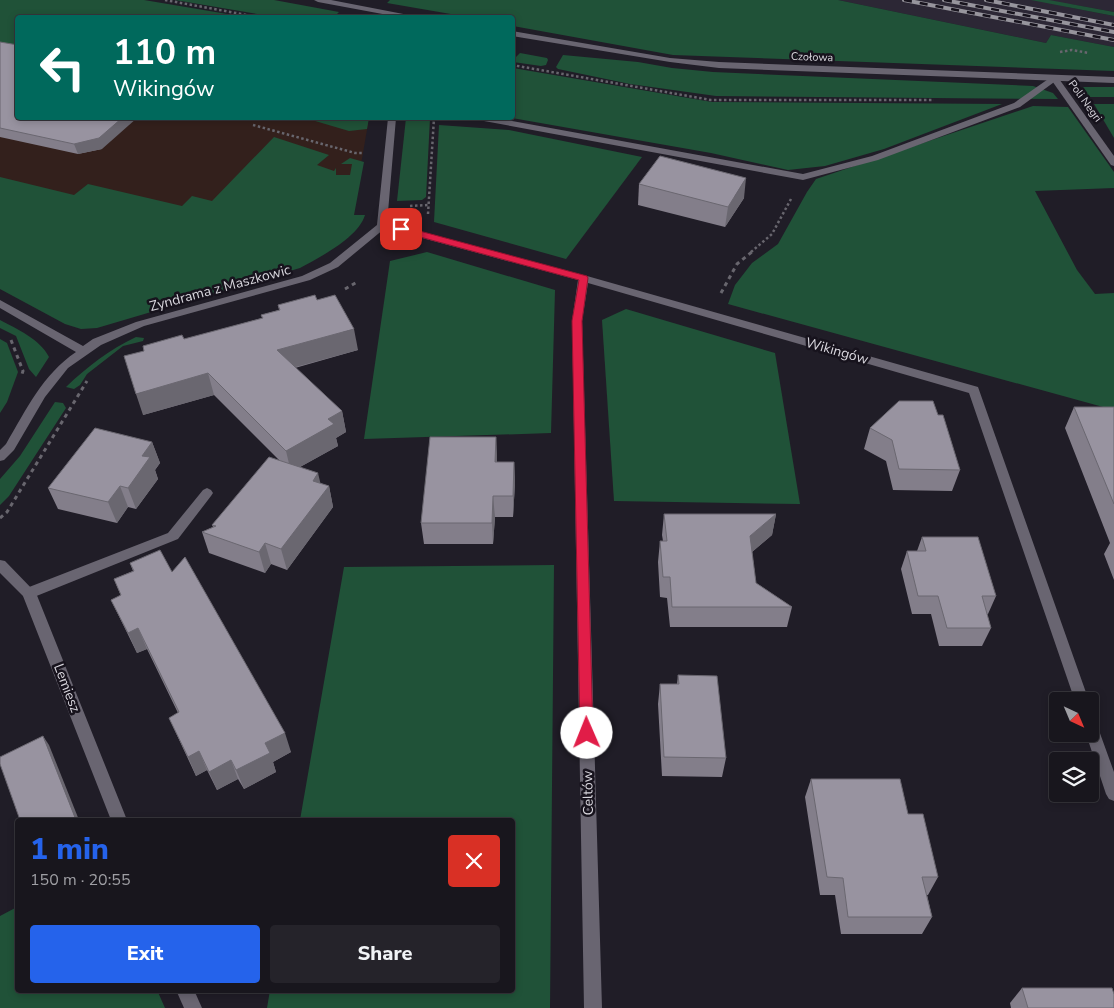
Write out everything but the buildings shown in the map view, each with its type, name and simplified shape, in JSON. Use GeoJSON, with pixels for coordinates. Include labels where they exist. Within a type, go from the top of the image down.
{"type":"FeatureCollection","features":[{"type":"Feature","properties":{"kind":"street"},"geometry":{"type":"LineString","coordinates":[[318,0],[403,15]]}},
{"type":"Feature","properties":{"kind":"street","name":"Czołowa"},"geometry":{"type":"LineString","coordinates":[[515,34],[670,60],[705,64],[1114,80]]}},
{"type":"Feature","properties":{"kind":"street"},"geometry":{"type":"LineString","coordinates":[[495,120],[803,177],[875,158],[1017,104],[1054,78]]}},
{"type":"Feature","properties":{"kind":"street","name":"Poli Negri"},"geometry":{"type":"LineString","coordinates":[[1054,78],[1114,162]]}},
{"type":"Feature","properties":{"kind":"street"},"geometry":{"type":"LineString","coordinates":[[382,226],[392,120]]}},
{"type":"Feature","properties":{"kind":"street","name":"Wikingów"},"geometry":{"type":"LineString","coordinates":[[382,226],[401,229],[584,278],[974,390],[1079,692]]}},
{"type":"Feature","properties":{"kind":"street","name":"Zyndrama z Maszkowic"},"geometry":{"type":"LineString","coordinates":[[0,458],[10,447],[40,395],[51,380],[64,365],[97,342],[140,324],[306,278],[334,265],[382,226]]}},
{"type":"Feature","properties":{"kind":"street","name":"Celtów"},"geometry":{"type":"LineString","coordinates":[[584,278],[577,321],[593,1008]]}},
{"type":"Feature","properties":{"kind":"street"},"geometry":{"type":"LineString","coordinates":[[0,303],[83,351]]}},
{"type":"Feature","properties":{"kind":"street"},"geometry":{"type":"LineString","coordinates":[[29,593],[173,536],[206,493]]}},
{"type":"Feature","properties":{"kind":"street","name":"Lemiesz"},"geometry":{"type":"LineString","coordinates":[[0,565],[29,593],[118,818]]}},
{"type":"Feature","properties":{"kind":"street"},"geometry":{"type":"LineString","coordinates":[[1096,742],[1114,794]]}},
{"type":"Feature","properties":{"kind":"street"},"geometry":{"type":"LineString","coordinates":[[187,993],[192,1008]]}},
{"type":"Feature","properties":{"kind":"path"},"geometry":{"type":"LineString","coordinates":[[165,0],[248,15]]}},
{"type":"Feature","properties":{"kind":"path"},"geometry":{"type":"LineString","coordinates":[[253,125],[356,153],[369,153]]}},
{"type":"Feature","properties":{"kind":"path"},"geometry":{"type":"LineString","coordinates":[[708,314],[737,264],[772,234],[803,177]]}},
{"type":"Feature","properties":{"kind":"shaded area"},"geometry":{"type":"Polygon","coordinates":[[[838,0],[1114,0],[1114,12],[1070,4],[1068,7],[1114,16],[1114,47],[1051,35],[1046,43],[838,0]]]}},
{"type":"Feature","properties":{"kind":"shaded area"},"geometry":{"type":"Polygon","coordinates":[[[0,43],[15,106],[15,120],[356,120],[368,124],[359,176],[0,278],[0,43]]]}},
{"type":"Feature","properties":{"kind":"green space"},"geometry":{"type":"Polygon","coordinates":[[[0,0],[144,0],[233,15],[15,15],[15,52],[0,49],[0,0]]]}},
{"type":"Feature","properties":{"kind":"green space"},"geometry":{"type":"Polygon","coordinates":[[[175,0],[274,0],[339,12],[336,15],[263,15],[175,0]]]}},
{"type":"Feature","properties":{"kind":"green space"},"geometry":{"type":"Polygon","coordinates":[[[390,0],[838,0],[1046,43],[1051,35],[1114,47],[1114,71],[673,55],[515,26],[515,15],[456,15],[387,3],[390,0]]]}},
{"type":"Feature","properties":{"kind":"green space"},"geometry":{"type":"Polygon","coordinates":[[[1031,0],[1049,0],[1114,12],[1114,16],[1031,0]]]}},
{"type":"Feature","properties":{"kind":"green space"},"geometry":{"type":"Polygon","coordinates":[[[520,53],[547,58],[548,60],[546,65],[541,66],[515,62],[516,57],[520,53]]]}},
{"type":"Feature","properties":{"kind":"green space"},"geometry":{"type":"Polygon","coordinates":[[[563,55],[713,72],[1033,86],[1053,93],[1058,99],[716,96],[630,84],[558,69],[556,67],[563,55]]]}},
{"type":"Feature","properties":{"kind":"green space"},"geometry":{"type":"Polygon","coordinates":[[[515,68],[712,102],[1002,104],[884,149],[825,166],[788,170],[711,153],[515,119],[515,68]]]}},
{"type":"Feature","properties":{"kind":"green space"},"geometry":{"type":"Polygon","coordinates":[[[1084,87],[1114,87],[1114,97],[1078,97],[1079,89],[1084,87]]]}},
{"type":"Feature","properties":{"kind":"green space"},"geometry":{"type":"Polygon","coordinates":[[[1094,104],[1114,104],[1114,138],[1094,104]]]}},
{"type":"Feature","properties":{"kind":"green space"},"geometry":{"type":"Polygon","coordinates":[[[1033,106],[1068,107],[1114,172],[1114,188],[1035,191],[1077,270],[1095,294],[1114,293],[1114,410],[728,304],[735,285],[752,263],[778,244],[816,179],[1033,106]]]}},
{"type":"Feature","properties":{"kind":"green space"},"geometry":{"type":"Polygon","coordinates":[[[312,120],[369,120],[367,129],[349,131],[312,120]]]}},
{"type":"Feature","properties":{"kind":"green space"},"geometry":{"type":"Polygon","coordinates":[[[406,120],[430,120],[426,197],[422,200],[397,201],[406,120]]]}},
{"type":"Feature","properties":{"kind":"green space"},"geometry":{"type":"Polygon","coordinates":[[[439,125],[509,130],[642,157],[566,259],[434,222],[439,125]]]}},
{"type":"Feature","properties":{"kind":"green space"},"geometry":{"type":"Polygon","coordinates":[[[274,137],[329,155],[317,165],[334,171],[336,168],[336,175],[350,175],[352,164],[341,164],[350,158],[364,162],[354,215],[365,215],[361,223],[347,239],[308,264],[300,268],[97,328],[81,329],[65,324],[0,289],[0,177],[74,195],[88,184],[182,206],[192,196],[212,201],[274,137]]]}},
{"type":"Feature","properties":{"kind":"green space"},"geometry":{"type":"Polygon","coordinates":[[[427,252],[555,290],[551,433],[364,439],[390,261],[427,252]]]}},
{"type":"Feature","properties":{"kind":"green space"},"geometry":{"type":"Polygon","coordinates":[[[626,309],[775,353],[800,504],[614,501],[602,320],[626,309]]]}},
{"type":"Feature","properties":{"kind":"green space"},"geometry":{"type":"Polygon","coordinates":[[[0,320],[28,335],[40,345],[49,357],[36,377],[29,369],[16,336],[0,328],[0,320]]]}},
{"type":"Feature","properties":{"kind":"green space"},"geometry":{"type":"Polygon","coordinates":[[[136,337],[144,338],[143,341],[123,346],[87,374],[80,385],[74,389],[66,387],[99,359],[136,337]]]}},
{"type":"Feature","properties":{"kind":"green space"},"geometry":{"type":"Polygon","coordinates":[[[0,339],[7,343],[18,372],[7,402],[0,413],[0,339]]]}},
{"type":"Feature","properties":{"kind":"green space"},"geometry":{"type":"Polygon","coordinates":[[[55,402],[63,403],[66,408],[9,496],[0,505],[0,479],[20,456],[55,402]]]}},
{"type":"Feature","properties":{"kind":"green space"},"geometry":{"type":"Polygon","coordinates":[[[554,565],[550,1008],[267,1008],[270,993],[515,993],[515,818],[300,818],[344,567],[554,565]]]}},
{"type":"Feature","properties":{"kind":"green space"},"geometry":{"type":"Polygon","coordinates":[[[15,908],[15,993],[158,993],[165,1008],[0,1008],[0,916],[15,908]]]}},
{"type":"Feature","properties":{"kind":"railway"},"geometry":{"type":"LineString","coordinates":[[904,0],[1114,40]]}},
{"type":"Feature","properties":{"kind":"railway"},"geometry":{"type":"LineString","coordinates":[[944,0],[1114,32]]}},
{"type":"Feature","properties":{"kind":"railway"},"geometry":{"type":"LineString","coordinates":[[986,0],[1114,25]]}},
{"type":"Feature","properties":{"kind":"route"},"geometry":{"type":"LineString","coordinates":[[401,229],[584,278],[577,321],[587,733]]}}]}
